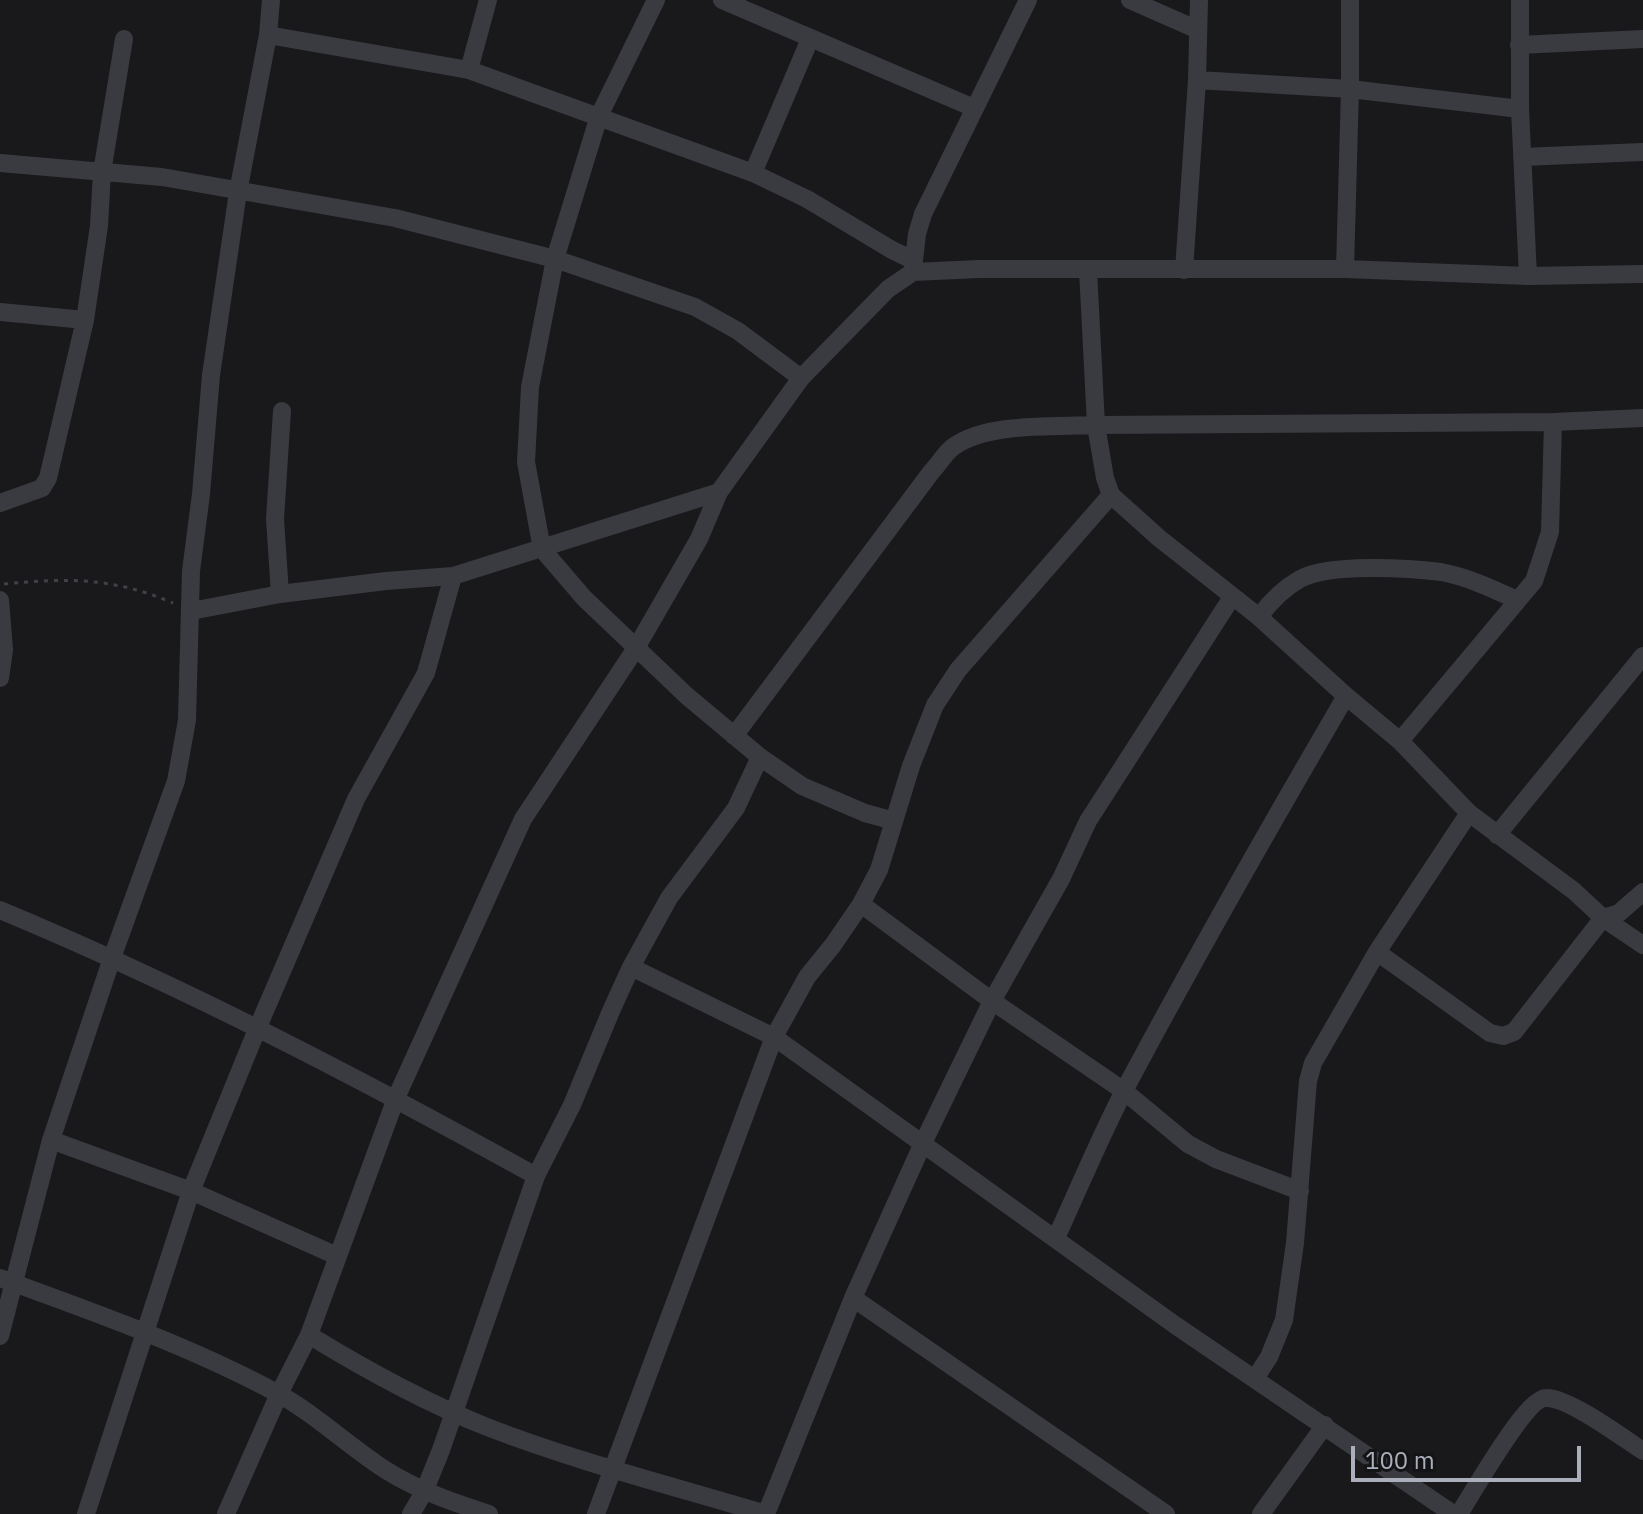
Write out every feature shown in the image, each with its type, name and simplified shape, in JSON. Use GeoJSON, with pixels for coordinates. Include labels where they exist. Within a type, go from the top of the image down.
{"type":"FeatureCollection","features":[{"type":"Feature","properties":{"kind":"street"},"geometry":{"type":"LineString","coordinates":[[0,1336],[7,1280],[51,1140],[176,781],[187,720],[191,571],[211,375],[238,192],[268,35],[271,0]]}},
{"type":"Feature","properties":{"kind":"street"},"geometry":{"type":"LineString","coordinates":[[469,70],[488,0]]}},
{"type":"Feature","properties":{"kind":"street"},"geometry":{"type":"LineString","coordinates":[[656,0],[599,116],[555,259],[530,387],[526,462],[542,549],[584,598],[636,648],[760,757],[802,786],[865,813],[894,821]]}},
{"type":"Feature","properties":{"kind":"street"},"geometry":{"type":"LineString","coordinates":[[723,0],[974,108]]}},
{"type":"Feature","properties":{"kind":"street"},"geometry":{"type":"LineString","coordinates":[[226,1514],[309,1335],[396,1098],[523,819],[636,648],[699,539],[719,492],[801,378],[913,266],[923,214],[1028,0]]}},
{"type":"Feature","properties":{"kind":"street"},"geometry":{"type":"LineString","coordinates":[[1130,0],[1196,29]]}},
{"type":"Feature","properties":{"kind":"street"},"geometry":{"type":"LineString","coordinates":[[1184,270],[1197,80],[1199,0]]}},
{"type":"Feature","properties":{"kind":"street"},"geometry":{"type":"LineString","coordinates":[[1345,269],[1350,0]]}},
{"type":"Feature","properties":{"kind":"street"},"geometry":{"type":"LineString","coordinates":[[1520,0],[1520,109],[1528,276]]}},
{"type":"Feature","properties":{"kind":"street"},"geometry":{"type":"LineString","coordinates":[[268,35],[469,70],[599,116],[753,173],[807,199],[913,266],[1088,270],[1345,269],[1528,276],[1643,274]]}},
{"type":"Feature","properties":{"kind":"street"},"geometry":{"type":"LineString","coordinates":[[0,503],[42,488],[46,483],[85,320],[99,226],[102,172],[124,39]]}},
{"type":"Feature","properties":{"kind":"street"},"geometry":{"type":"LineString","coordinates":[[753,173],[810,39]]}},
{"type":"Feature","properties":{"kind":"street"},"geometry":{"type":"LineString","coordinates":[[1519,45],[1643,39]]}},
{"type":"Feature","properties":{"kind":"street"},"geometry":{"type":"LineString","coordinates":[[1197,80],[1350,89],[1520,109]]}},
{"type":"Feature","properties":{"kind":"street"},"geometry":{"type":"LineString","coordinates":[[1522,157],[1643,152]]}},
{"type":"Feature","properties":{"kind":"street"},"geometry":{"type":"LineString","coordinates":[[0,163],[162,177],[395,218],[555,259],[695,307],[738,331],[801,378]]}},
{"type":"Feature","properties":{"kind":"street"},"geometry":{"type":"LineString","coordinates":[[1088,270],[1096,425],[1111,495],[1159,538],[1259,617],[1400,741],[1469,813],[1574,891],[1603,918],[1643,945]]}},
{"type":"Feature","properties":{"kind":"street"},"geometry":{"type":"LineString","coordinates":[[0,312],[85,320]]}},
{"type":"Feature","properties":{"kind":"street"},"geometry":{"type":"LineString","coordinates":[[280,594],[275,519],[282,411]]}},
{"type":"Feature","properties":{"kind":"street"},"geometry":{"type":"LineString","coordinates":[[734,736],[952,448],[976,435],[1031,427],[1096,425],[1553,422],[1643,418]]}},
{"type":"Feature","properties":{"kind":"street"},"geometry":{"type":"LineString","coordinates":[[1400,741],[1534,581],[1550,532],[1553,422]]}},
{"type":"Feature","properties":{"kind":"street"},"geometry":{"type":"LineString","coordinates":[[191,611],[280,594],[453,576],[719,492]]}},
{"type":"Feature","properties":{"kind":"street"},"geometry":{"type":"LineString","coordinates":[[596,1514],[774,1037],[807,977],[861,904],[879,870],[935,705],[958,670],[1111,495]]}},
{"type":"Feature","properties":{"kind":"street"},"geometry":{"type":"LineString","coordinates":[[1259,617],[1272,600],[1302,578],[1351,568],[1442,573],[1479,582],[1517,600]]}},
{"type":"Feature","properties":{"kind":"street"},"geometry":{"type":"LineString","coordinates":[[86,1514],[191,1191],[356,799],[426,673],[453,576]]}},
{"type":"Feature","properties":{"kind":"street"},"geometry":{"type":"LineString","coordinates":[[309,1335],[386,1381],[536,1444],[766,1514],[853,1298],[992,1001],[1061,879],[1088,821],[1232,597]]}},
{"type":"Feature","properties":{"kind":"street"},"geometry":{"type":"LineString","coordinates":[[0,600],[0,678]]}},
{"type":"Feature","properties":{"kind":"street"},"geometry":{"type":"LineString","coordinates":[[1497,835],[1643,656]]}},
{"type":"Feature","properties":{"kind":"street"},"geometry":{"type":"LineString","coordinates":[[1056,1238],[1124,1091],[1180,992],[1204,941],[1346,696]]}},
{"type":"Feature","properties":{"kind":"street"},"geometry":{"type":"LineString","coordinates":[[411,1514],[424,1492],[455,1412],[536,1176],[572,1105],[631,967],[669,898],[736,808],[760,757]]}},
{"type":"Feature","properties":{"kind":"street"},"geometry":{"type":"LineString","coordinates":[[1256,1377],[1269,1357],[1284,1320],[1300,1191],[1308,1081],[1313,1063],[1377,952],[1469,813]]}},
{"type":"Feature","properties":{"kind":"street"},"geometry":{"type":"LineString","coordinates":[[1377,952],[1490,1033],[1503,1036],[1514,1032],[1532,1012],[1603,918],[1619,913],[1643,892]]}},
{"type":"Feature","properties":{"kind":"street"},"geometry":{"type":"LineString","coordinates":[[861,904],[992,1001],[1124,1091],[1188,1144],[1216,1159],[1300,1191]]}},
{"type":"Feature","properties":{"kind":"street"},"geometry":{"type":"LineString","coordinates":[[0,910],[112,958],[258,1027],[396,1098],[536,1176]]}},
{"type":"Feature","properties":{"kind":"street"},"geometry":{"type":"LineString","coordinates":[[631,967],[774,1037],[1175,1325],[1456,1514],[1522,1415],[1536,1401],[1546,1398],[1568,1404],[1643,1451]]}},
{"type":"Feature","properties":{"kind":"street"},"geometry":{"type":"LineString","coordinates":[[51,1140],[191,1191],[337,1256]]}},
{"type":"Feature","properties":{"kind":"street"},"geometry":{"type":"LineString","coordinates":[[7,1280],[223,1365],[279,1394],[384,1469],[424,1492],[489,1514]]}},
{"type":"Feature","properties":{"kind":"street"},"geometry":{"type":"LineString","coordinates":[[853,1298],[1166,1514]]}},
{"type":"Feature","properties":{"kind":"street"},"geometry":{"type":"LineString","coordinates":[[1261,1514],[1325,1425]]}},
{"type":"Feature","properties":{"kind":"path"},"geometry":{"type":"LineString","coordinates":[[0,585],[51,579],[93,580],[143,590],[191,611]]}}]}
